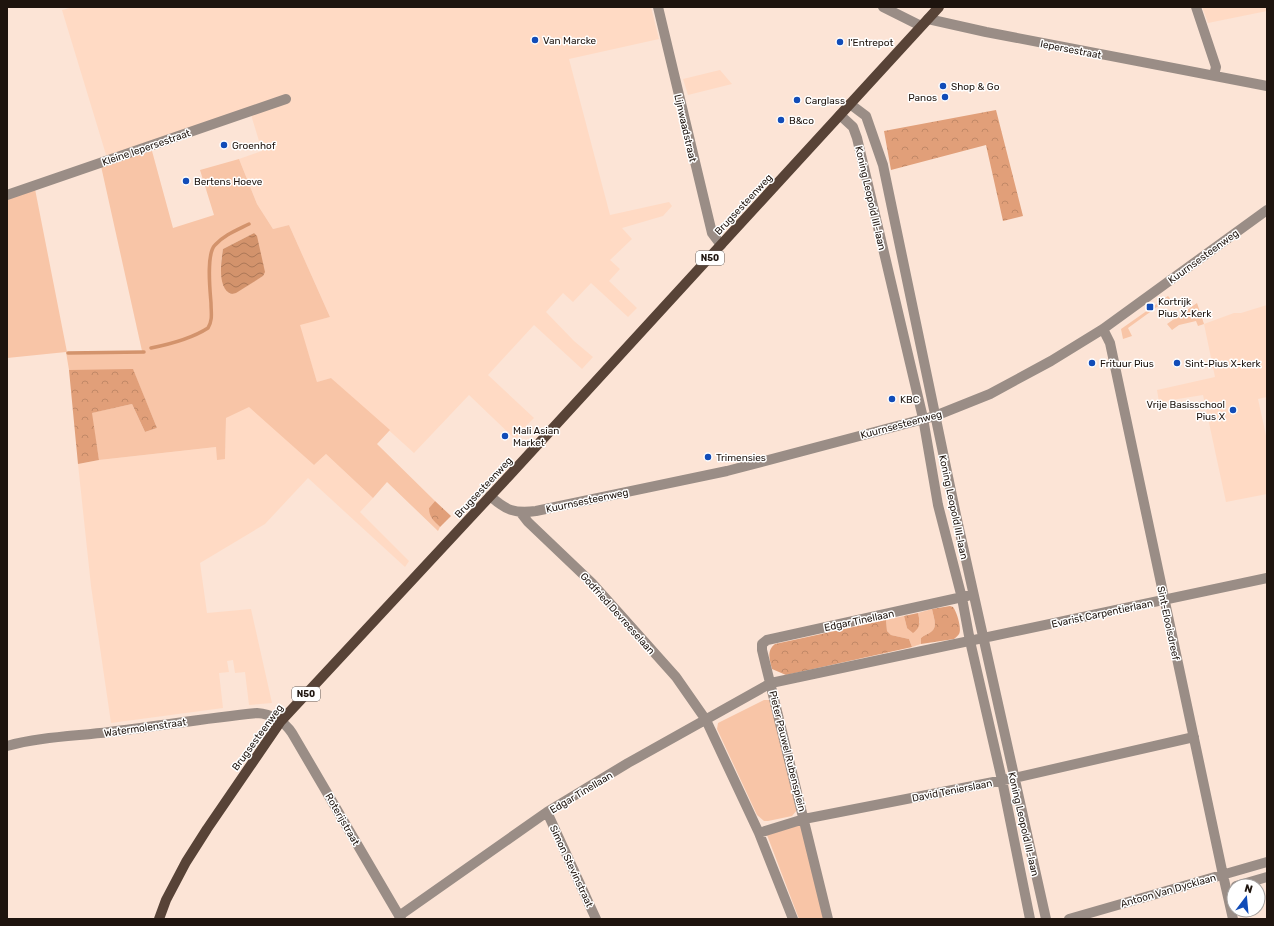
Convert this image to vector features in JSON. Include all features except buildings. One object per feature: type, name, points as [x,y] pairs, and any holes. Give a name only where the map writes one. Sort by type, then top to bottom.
[{"type":"main road","name":"Brugsesteenweg","points":[[159,919],[166,900],[186,862],[210,824],[281,721],[940,7]]},
{"type":"street","name":"Lijnwaadstraat","points":[[658,7],[712,233],[721,245]]},
{"type":"street","points":[[883,7],[921,26]]},
{"type":"street","points":[[1196,7],[1216,67],[1214,75]]},
{"type":"street","name":"Iepersestraat","points":[[928,19],[1267,86]]},
{"type":"street","name":"Kleine Iepersestraat","points":[[7,195],[286,99]]},
{"type":"street","name":"Koning Leopold III-laan","points":[[850,104],[866,116],[882,165],[983,638],[1046,919]]},
{"type":"street","name":"Koning Leopold III-laan","points":[[840,115],[853,127],[923,418],[938,505],[962,598],[970,641],[1002,780],[1030,919]]},
{"type":"street","name":"Kuurnsesteenweg","points":[[521,513],[727,471],[935,416],[990,394],[1052,361],[1103,329],[1267,210]]},
{"type":"street","name":"Sint-Elooisdreef","points":[[1103,329],[1110,343],[1223,875],[1226,879]]},
{"type":"street","points":[[490,496],[506,508],[521,513]]},
{"type":"street","name":"Godfried Devreeselaan","points":[[521,513],[528,522],[592,583],[676,678],[706,720]]},
{"type":"street","name":"Evarist Carpentierlaan","points":[[983,638],[1267,578]]},
{"type":"street","name":"Edgar Tinellaan","points":[[771,683],[762,650],[762,644],[767,640],[974,595]]},
{"type":"street","name":"Edgar Tinellaan","points":[[400,917],[547,812],[628,763],[771,683],[983,638]]},
{"type":"street","name":"Pieter Pauwel Rubensplein","points":[[771,683],[828,919]]},
{"type":"street","name":"Watermolenstraat","points":[[7,746],[37,740],[257,713],[264,714],[281,721]]},
{"type":"street","points":[[706,720],[759,833],[793,919]]},
{"type":"street","name":"Roterijstraat","points":[[281,721],[292,733],[400,917]]},
{"type":"street","name":"David Tenierslaan","points":[[804,819],[1014,778],[1194,737]]},
{"type":"street","name":"Simon Stevinstraat","points":[[547,812],[596,919]]},
{"type":"street","name":"Pieter Pauwel Rubensplein","points":[[759,833],[804,819]]},
{"type":"street","name":"Antoon Van Dycklaan","points":[[1069,919],[1267,862]]},
{"type":"shaded area","points":[[73,7],[651,7],[659,39],[569,59],[610,215],[669,202],[672,206],[663,216],[622,228],[632,239],[610,260],[620,269],[609,281],[637,308],[628,317],[591,283],[573,302],[563,293],[546,312],[574,341],[593,357],[582,369],[534,325],[488,375],[534,418],[525,427],[526,428],[515,439],[469,395],[414,453],[331,378],[317,382],[299,324],[330,317],[289,225],[273,229],[257,204],[239,159],[262,151],[249,108],[107,158],[62,10]]},
{"type":"shaded area","points":[[1202,7],[1267,7],[1267,11],[1208,23]]},
{"type":"shaded area","points":[[720,70],[732,84],[688,95],[683,79]]},
{"type":"shaded area","points":[[152,151],[173,228],[214,215],[200,170],[239,159],[257,204],[273,229],[289,225],[330,317],[300,325],[317,382],[331,378],[390,430],[377,444],[435,501],[429,508],[432,518],[440,527],[438,531],[387,482],[373,498],[326,454],[314,465],[249,407],[226,418],[225,459],[217,460],[216,447],[99,460],[91,413],[132,404],[145,432],[157,428],[133,370],[69,370],[66,352],[7,358],[7,198],[35,189],[67,352],[142,351],[101,166]],"holes":[[[254,233],[263,276],[232,294],[222,273],[221,263],[223,249]]]},
{"type":"shaded area","points":[[1168,296],[1174,303],[1173,306],[1168,299],[1128,328],[1132,336],[1123,339],[1121,329]]},
{"type":"shaded area","points":[[1197,303],[1204,324],[1198,326],[1196,321],[1179,325],[1172,330],[1167,324]]},
{"type":"shaded area","name":"Vrije Basisschool Pius X","points":[[1267,305],[1267,397],[1258,399],[1267,440],[1267,494],[1226,502],[1203,395],[1159,402],[1157,390],[1215,377],[1204,324],[1234,313],[1241,313]]},
{"type":"shaded area","points":[[249,406],[314,465],[326,454],[373,498],[360,512],[409,561],[405,567],[308,478],[265,524],[200,563],[207,613],[251,609],[272,703],[249,705],[245,672],[235,673],[233,660],[227,661],[229,672],[219,673],[223,708],[111,723],[91,586],[78,464],[99,460],[216,447],[225,458],[226,418]]},
{"type":"shaded area","points":[[932,609],[935,626],[931,632],[921,638],[921,644],[912,647],[909,639],[891,635],[887,631],[886,620],[904,616],[907,628],[920,623],[918,613]]},
{"type":"shaded area","points":[[764,700],[769,700],[772,702],[797,810],[792,816],[768,821],[764,821],[757,815],[717,729],[718,723]]},
{"type":"shaded area","points":[[802,824],[825,919],[799,919],[767,835]]},
{"type":"green space","points":[[996,110],[1023,216],[1003,221],[986,145],[891,170],[884,131]]},
{"type":"green space","points":[[133,369],[157,428],[145,432],[132,404],[92,413],[99,460],[78,464],[69,370]]},
{"type":"green space","points":[[435,501],[451,516],[440,527],[432,519],[429,511],[429,508]]},
{"type":"green space","points":[[950,606],[955,609],[960,628],[959,635],[954,639],[921,644],[921,638],[931,632],[935,626],[932,609]]},
{"type":"green space","points":[[918,613],[919,624],[913,633],[907,628],[904,616]]},
{"type":"green space","points":[[886,620],[887,631],[891,635],[909,639],[912,647],[786,675],[772,669],[770,650],[775,644]]},
{"type":"water","points":[[254,233],[257,236],[265,272],[263,276],[232,294],[227,291],[222,281],[221,261],[223,249]]},
{"type":"waterway","points":[[151,348],[181,341],[208,328],[211,322],[209,272],[212,250],[222,238],[249,224]]},
{"type":"waterway","points":[[68,353],[144,352]]},
{"type":"place","name":"Van Marcke","points":[[535,40]]},
{"type":"place","name":"l'Entrepot","points":[[840,42]]},
{"type":"place","name":"Shop & Go","points":[[943,86]]},
{"type":"place","name":"Panos","points":[[945,97]]},
{"type":"place","name":"Carglass","points":[[797,100]]},
{"type":"place","name":"B&co","points":[[781,120]]},
{"type":"place","name":"Groenhof","points":[[224,145]]},
{"type":"place","name":"Bertens Hoeve","points":[[186,181]]},
{"type":"place","name":"Kortrijk Pius X-Kerk","points":[[1150,307]]},
{"type":"place","name":"Frituur Pius","points":[[1092,363]]},
{"type":"place","name":"Sint-Pius X-kerk","points":[[1177,363]]},
{"type":"place","name":"KBC","points":[[892,399]]},
{"type":"place","name":"Vrije Basisschool Pius X","points":[[1233,410]]},
{"type":"place","name":"Mali Asian Market","points":[[505,436]]},
{"type":"place","name":"Trimensies","points":[[708,457]]}]
